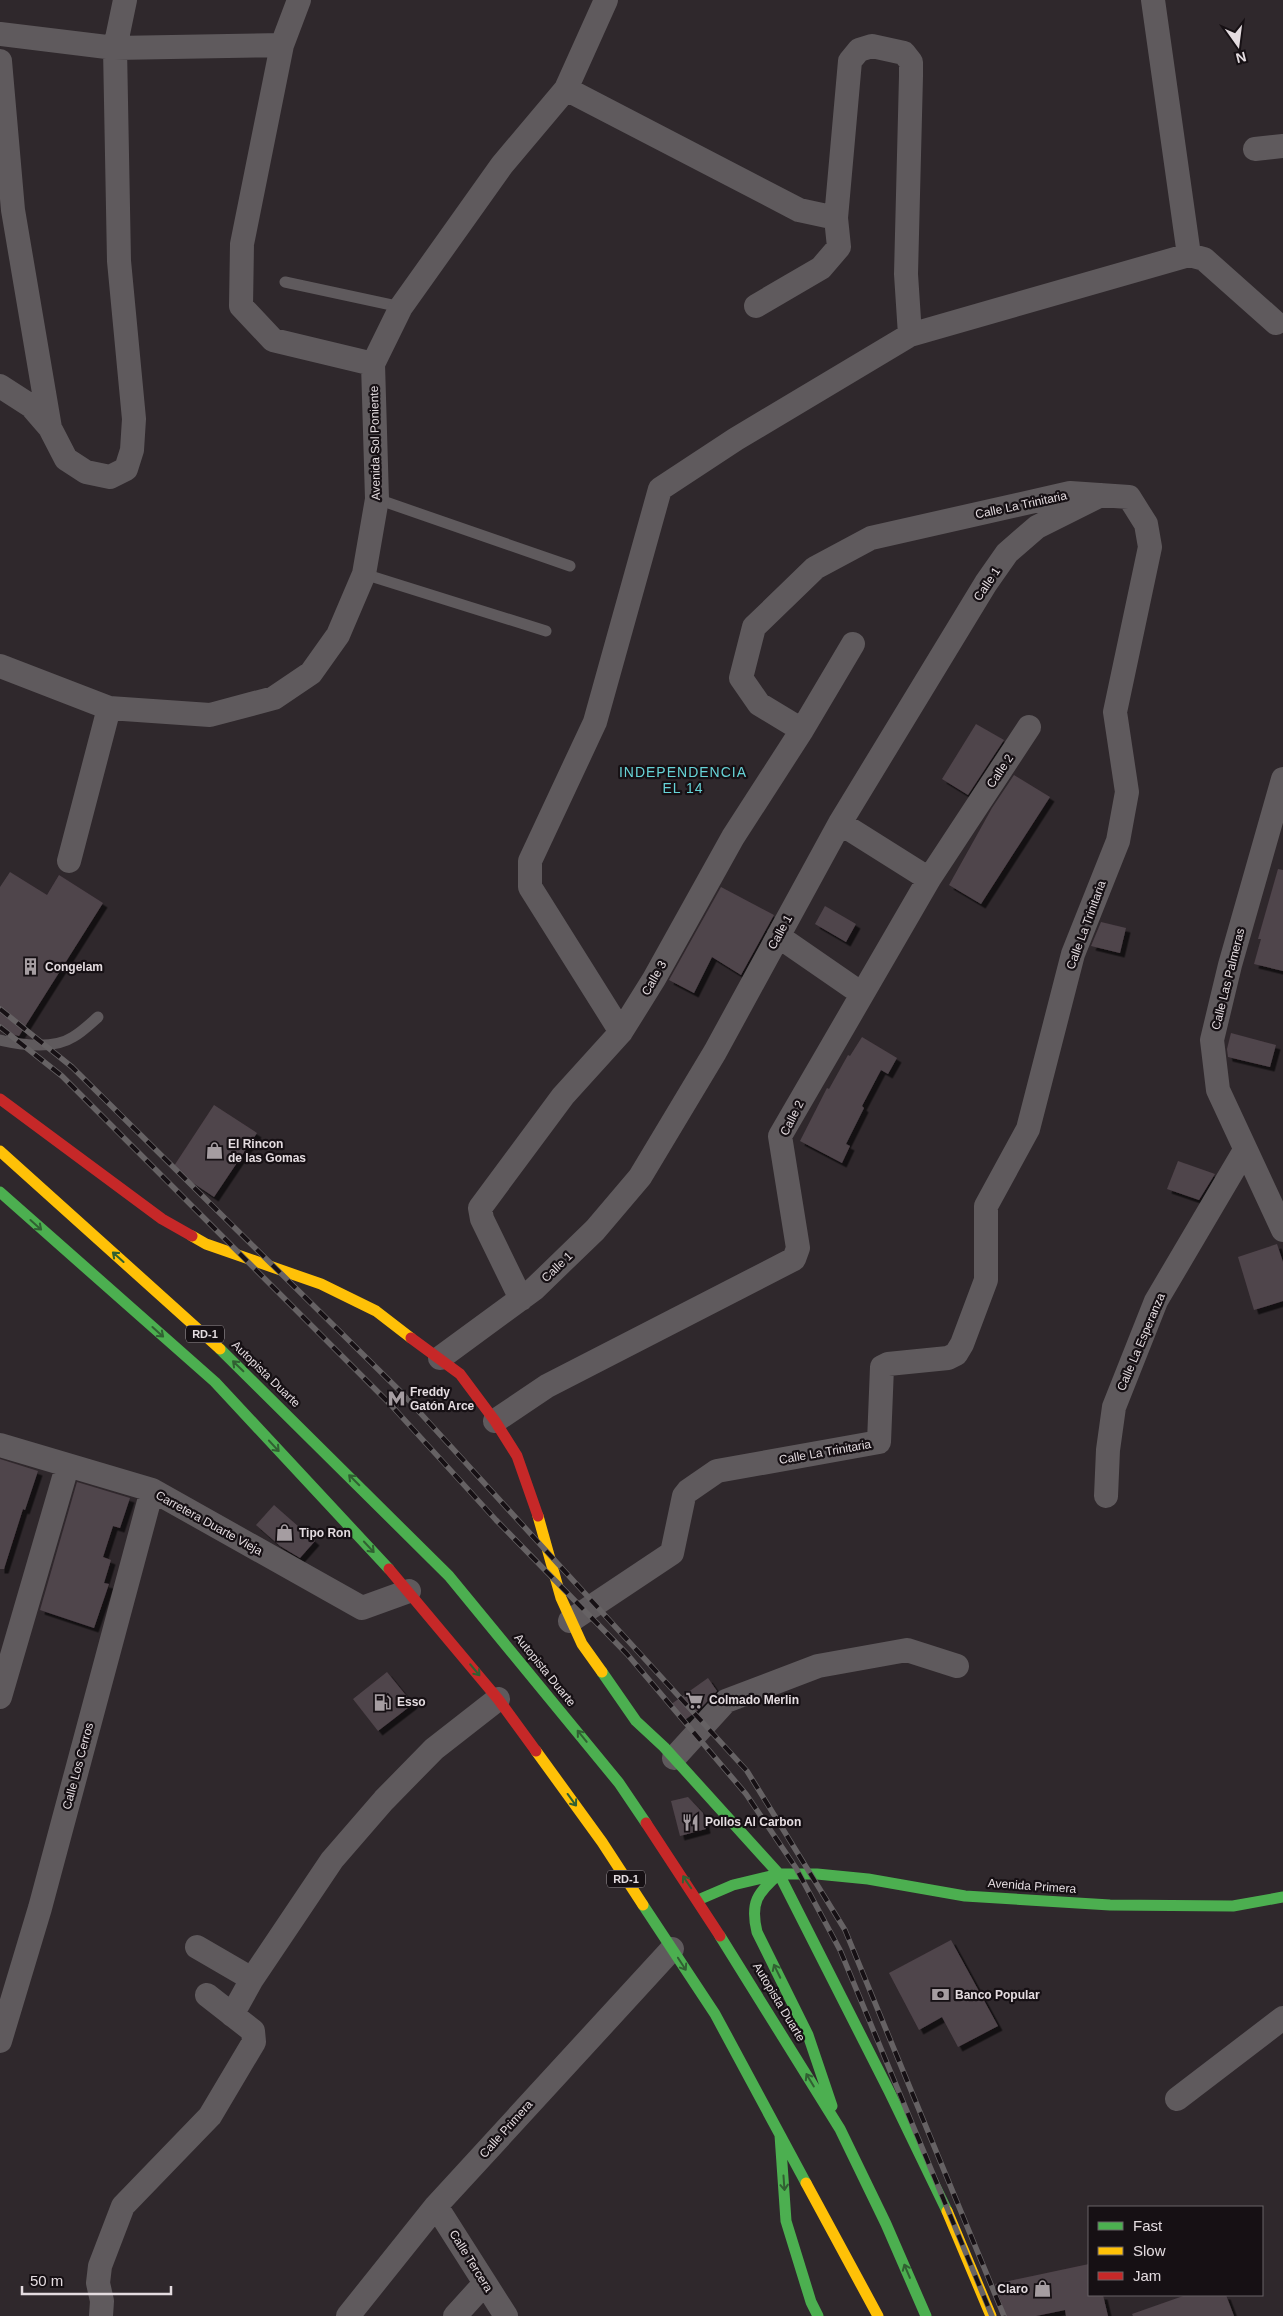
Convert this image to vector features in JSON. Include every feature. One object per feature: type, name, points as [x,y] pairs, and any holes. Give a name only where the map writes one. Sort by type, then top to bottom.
[{"type":"main road","points":[[0,1099],[162,1219],[206,1244],[321,1284],[376,1311],[460,1374],[495,1421],[517,1456],[544,1535],[561,1598],[582,1644],[636,1720],[674,1758],[779,1874],[902,2118],[952,2224],[991,2316]]},
{"type":"main road","name":"Autopista Duarte","points":[[0,1151],[213,1342],[449,1576],[619,1783],[698,1900],[840,2130],[886,2224],[926,2316]]},
{"type":"main road","name":"RD-1","points":[[0,1192],[215,1382],[409,1591],[498,1699],[602,1842],[728,2036],[878,2316]]},
{"type":"main road","points":[[779,1874],[758,1892],[752,1916],[757,1932],[808,2035],[840,2130]]},
{"type":"main road","name":"Avenida Primera","points":[[698,1900],[733,1885],[779,1874],[818,1874],[868,1878],[965,1896],[1110,1905],[1233,1906],[1283,1897]]},
{"type":"main road","points":[[780,2135],[786,2221],[811,2302],[818,2316]]},
{"type":"street","points":[[0,386],[31,406],[50,428],[66,459],[86,472],[110,477],[126,468],[132,450],[134,419],[119,261],[115,48],[125,0]]},
{"type":"street","points":[[298,0],[282,45],[242,244],[241,306],[272,340],[373,364]]},
{"type":"street","name":"Avenida Sol Poniente","points":[[0,666],[108,708],[210,715],[274,698],[311,674],[338,635],[364,574],[377,499],[373,364],[401,306],[502,165],[566,89],[606,0]]},
{"type":"street","points":[[1153,0],[1189,255]]},
{"type":"street","points":[[0,34],[115,48],[282,45]]},
{"type":"street","points":[[756,306],[821,268],[839,247],[836,218],[850,61],[858,50],[872,46],[904,54],[911,62],[906,274],[910,335]]},
{"type":"street","points":[[0,61],[13,210],[50,428]]},
{"type":"street","points":[[566,89],[799,210],[836,218]]},
{"type":"street","points":[[1255,150],[1283,146]]},
{"type":"street","points":[[622,1032],[530,887],[530,861],[595,722],[660,489],[736,440],[910,335],[1189,255],[1204,259],[1281,324]]},
{"type":"street","name":"Calle La Trinitaria","points":[[570,1621],[672,1553],[684,1496],[688,1491],[717,1471],[878,1442],[882,1366],[948,1358],[956,1354],[962,1344],[986,1280],[986,1206],[1028,1129],[1073,954],[1118,841],[1127,792],[1115,712],[1150,546],[1146,524],[1129,497],[1070,493],[871,538],[815,568],[754,627],[741,678],[759,704],[802,730]]},
{"type":"street","name":"Calle 1","points":[[440,1358],[521,1299],[595,1230],[640,1177],[716,1052],[840,823],[986,583],[1007,553],[1036,527],[1101,495]]},
{"type":"street","name":"Calle 3","points":[[521,1299],[482,1219],[480,1208],[563,1096],[622,1032],[654,979],[732,837],[802,730],[852,644]]},
{"type":"street","points":[[70,861],[108,708]]},
{"type":"street","name":"Calle 2","points":[[495,1421],[547,1386],[794,1259],[798,1248],[780,1136],[928,879],[1029,727]]},
{"type":"street","name":"Calle Las Palmeras","points":[[1283,779],[1230,965],[1212,1040],[1218,1090],[1283,1230]]},
{"type":"street","points":[[840,823],[928,879]]},
{"type":"street","points":[[778,936],[862,994]]},
{"type":"street","name":"Calle La Esperanza","points":[[1106,1496],[1108,1450],[1114,1407],[1156,1301],[1245,1150]]},
{"type":"street","name":"Carretera Duarte Vieja","points":[[0,1445],[67,1467],[152,1490],[362,1608],[409,1591]]},
{"type":"street","points":[[0,1696],[67,1467]]},
{"type":"street","name":"Calle Los Cerros","points":[[0,2041],[40,1908],[152,1490]]},
{"type":"street","points":[[674,1758],[726,1701],[818,1666],[907,1650],[957,1666]]},
{"type":"street","points":[[232,2015],[252,1979],[332,1860],[384,1800],[434,1749],[498,1699]]},
{"type":"street","points":[[197,1947],[252,1979]]},
{"type":"street","name":"Calle Primera","points":[[348,2316],[436,2206],[672,1949]]},
{"type":"street","points":[[101,2316],[102,2301],[98,2283],[100,2266],[123,2206],[210,2116],[254,2042],[253,2031],[207,1995]]},
{"type":"street","points":[[1176,2100],[1283,2018]]},
{"type":"street","name":"Calle Tercera","points":[[436,2206],[506,2316]]},
{"type":"street","points":[[455,2316],[485,2283]]},
{"type":"lane","points":[[286,282],[401,306]]},
{"type":"lane","points":[[377,499],[570,566]]},
{"type":"lane","points":[[364,574],[546,631]]},
{"type":"lane","points":[[0,1040],[21,1045],[48,1044],[72,1038],[98,1017]]},
{"type":"building","points":[[976,724],[1004,740],[968,795],[942,779]]},
{"type":"building","points":[[1014,775],[1050,797],[981,904],[949,885],[992,808]]},
{"type":"building","points":[[1278,869],[1283,870],[1283,971],[1254,964],[1261,939],[1258,939]]},
{"type":"building","name":"Congelam","points":[[10,872],[47,895],[59,875],[103,903],[19,1036],[0,1031],[0,887]]},
{"type":"building","points":[[721,887],[774,915],[741,975],[712,957],[694,993],[669,980]]},
{"type":"building","points":[[825,906],[856,924],[846,942],[815,924]]},
{"type":"building","points":[[1101,922],[1126,928],[1120,953],[1091,946]]},
{"type":"building","points":[[1231,1033],[1276,1045],[1270,1067],[1228,1057],[1227,1049]]},
{"type":"building","points":[[862,1037],[897,1058],[888,1074],[881,1070],[862,1106],[864,1108],[846,1144],[850,1146],[842,1163],[800,1141],[827,1088],[829,1089],[848,1055],[850,1056]]},
{"type":"building","name":"El Rincon de las Gomas","points":[[214,1105],[257,1133],[214,1197],[172,1169]]},
{"type":"building","points":[[1178,1161],[1215,1174],[1199,1200],[1167,1189]]},
{"type":"building","points":[[1277,1244],[1283,1262],[1283,1301],[1254,1310],[1238,1257]]},
{"type":"building","points":[[0,1459],[38,1471],[25,1510],[23,1509],[4,1569],[0,1569]]},
{"type":"building","points":[[77,1482],[130,1498],[120,1528],[113,1526],[103,1557],[111,1560],[104,1583],[109,1584],[94,1628],[40,1610]]},
{"type":"building","name":"Tipo Ron","points":[[274,1505],[315,1541],[300,1558],[280,1546],[256,1525]]},
{"type":"building","name":"Esso","points":[[387,1672],[413,1704],[378,1731],[353,1699]]},
{"type":"building","name":"Colmado Merlin","points":[[708,1678],[717,1691],[701,1708],[682,1722],[670,1705]]},
{"type":"building","name":"Pollos Al Carbon","points":[[688,1797],[703,1813],[706,1829],[680,1836],[671,1801]]},
{"type":"building","name":"Banco Popular","points":[[951,1940],[998,2026],[958,2047],[942,2017],[919,2030],[889,1973]]},
{"type":"building","name":"Claro","points":[[1088,2264],[1088,2296],[1103,2296],[1108,2316],[1066,2316],[1065,2310],[1036,2316],[1006,2316],[995,2284]]},
{"type":"building","points":[[1183,2296],[1226,2296],[1234,2316],[1133,2316],[1132,2314]]},
{"type":"railway","points":[[0,1009],[72,1067],[402,1393],[747,1771],[845,1930],[1004,2316]]},
{"type":"railway","points":[[0,1027],[62,1076],[390,1404],[496,1520],[627,1654],[746,1794],[796,1868],[840,1950],[992,2316]]},
{"type":"traffic: fast","points":[[0,1192],[215,1382],[389,1569]]},
{"type":"traffic: fast","points":[[220,1349],[449,1576],[619,1783],[646,1823]]},
{"type":"traffic: fast","points":[[602,1672],[636,1721],[664,1747],[779,1874],[889,2091],[947,2211]]},
{"type":"traffic: fast","points":[[779,1874],[765,1887],[757,1899],[754,1913],[757,1932],[808,2035],[832,2106]]},
{"type":"traffic: fast","points":[[698,1900],[733,1885],[779,1874],[817,1874],[868,1879],[965,1896],[1110,1905],[1233,1906],[1283,1897]]},
{"type":"traffic: fast","points":[[643,1905],[715,2014],[806,2183]]},
{"type":"traffic: fast","points":[[720,1936],[840,2129],[886,2224],[926,2316]]},
{"type":"traffic: fast","points":[[780,2135],[786,2221],[811,2302],[818,2316]]},
{"type":"traffic: slow","points":[[0,1151],[220,1349]]},
{"type":"traffic: slow","points":[[192,1236],[206,1244],[321,1284],[376,1311],[411,1338]]},
{"type":"traffic: slow","points":[[538,1516],[561,1598],[582,1644],[602,1672]]},
{"type":"traffic: slow","points":[[536,1751],[602,1842],[643,1905]]},
{"type":"traffic: slow","points":[[806,2183],[878,2316]]},
{"type":"traffic: slow","points":[[947,2211],[991,2316]]},
{"type":"traffic: jam","points":[[0,1099],[162,1219],[192,1236]]},
{"type":"traffic: jam","points":[[411,1338],[460,1374],[495,1421],[517,1456],[538,1516]]},
{"type":"traffic: jam","points":[[389,1569],[498,1699],[536,1751]]},
{"type":"traffic: jam","points":[[646,1823],[720,1936]]},
{"type":"place","name":"Congelam","points":[[31,967]]},
{"type":"place","name":"El Rincon de las Gomas","points":[[214,1151]]},
{"type":"place","name":"Freddy Gatón Arce","points":[[396,1399]]},
{"type":"place","name":"Tipo Ron","points":[[285,1533]]},
{"type":"place","name":"Colmado Merlin","points":[[695,1700]]},
{"type":"place","name":"Esso","points":[[383,1702]]},
{"type":"place","name":"Pollos Al Carbon","points":[[691,1822]]},
{"type":"place","name":"Banco Popular","points":[[941,1995]]},
{"type":"place","name":"Claro","points":[[1042,2289]]},
{"type":"district","name":"INDEPENDENCIA EL 14","points":[[683,780]]}]
